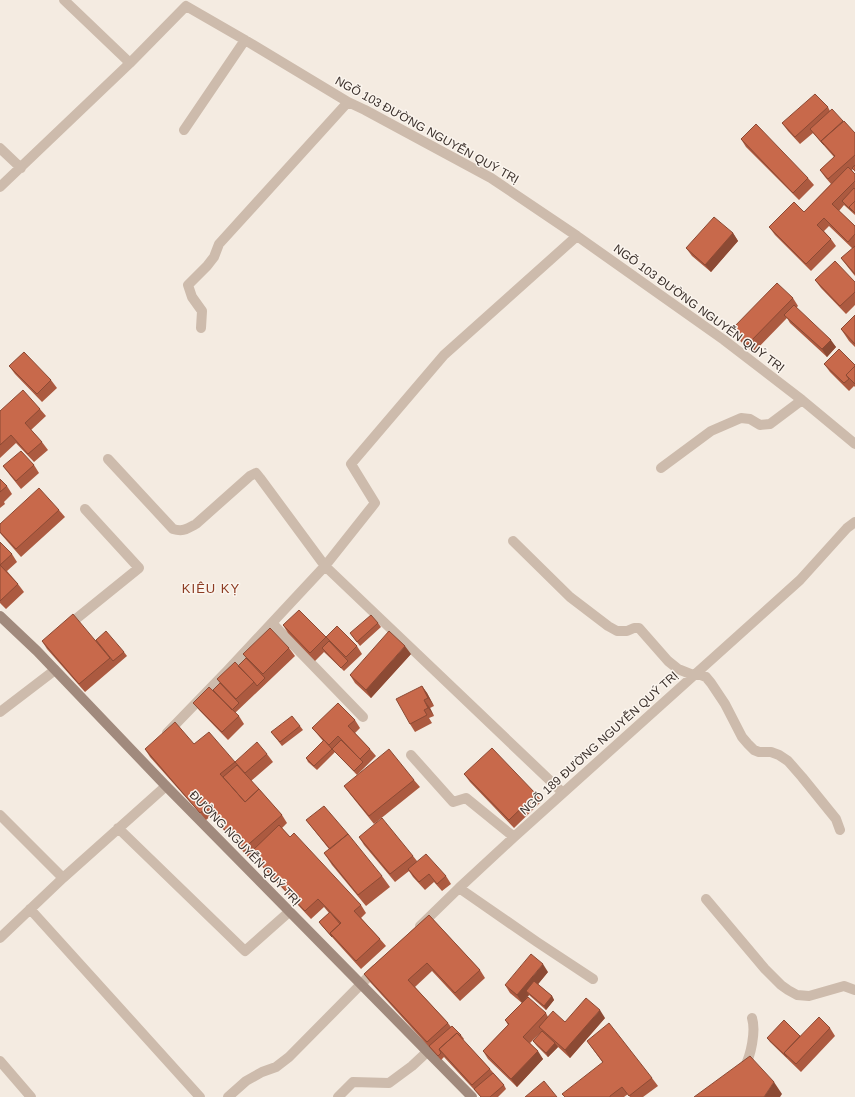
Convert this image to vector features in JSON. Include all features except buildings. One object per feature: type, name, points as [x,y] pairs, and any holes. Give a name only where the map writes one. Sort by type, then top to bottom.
[{"type":"street","points":[[64,0],[130,63]]},
{"type":"street","name":"NGÕ 103 ĐƯỜNG NGUYỄN QUÝ TRỊ","points":[[0,187],[130,63],[186,6],[348,102],[491,178],[577,236],[724,340],[802,400],[855,444]]},
{"type":"street","points":[[184,130],[245,40]]},
{"type":"street","points":[[201,328],[202,311],[192,297],[188,285],[208,266],[214,257],[219,244],[348,102]]},
{"type":"street","points":[[0,148],[21,168]]},
{"type":"street","points":[[160,740],[325,566],[375,502],[351,464],[444,355],[577,236]]},
{"type":"street","points":[[661,468],[712,431],[741,418],[750,419],[760,425],[770,424],[802,400]]},
{"type":"street","points":[[108,459],[173,529],[180,531],[196,524],[250,476],[256,473],[325,566],[563,793]]},
{"type":"street","points":[[61,632],[139,568],[85,509]]},
{"type":"street","name":"NGÕ 189 ĐƯỜNG NGUYỄN QUÝ TRỊ","points":[[415,931],[514,837],[800,580],[847,528],[855,522]]},
{"type":"street","points":[[513,541],[570,597],[597,617],[617,631],[627,631],[634,628],[639,628],[668,662],[678,669],[693,675],[701,675],[706,677],[711,682],[725,704],[742,737],[748,744],[754,750],[759,752],[771,752],[788,761],[836,819],[840,830]]},
{"type":"street","name":"ĐƯỜNG NGUYỄN QUÝ TRỊ","points":[[0,616],[40,649],[55,670],[140,760],[472,1097]]},
{"type":"street","points":[[272,623],[363,717]]},
{"type":"street","points":[[0,712],[55,670]]},
{"type":"street","points":[[140,760],[150,750]]},
{"type":"street","points":[[411,755],[453,802],[466,798],[514,837]]},
{"type":"street","points":[[0,938],[62,878],[166,786]]},
{"type":"street","points":[[0,815],[62,878]]},
{"type":"street","points":[[118,828],[245,951],[289,912]]},
{"type":"street","points":[[459,888],[593,979]]},
{"type":"street","points":[[706,899],[765,969],[788,990],[797,995],[809,996],[844,986],[855,990]]},
{"type":"street","points":[[30,909],[200,1097]]},
{"type":"street","points":[[228,1097],[246,1081],[262,1072],[276,1067],[289,1057],[382,963]]},
{"type":"street","points":[[740,1074],[747,1063],[753,1040],[754,1023],[752,1018]]},
{"type":"street","points":[[338,1097],[353,1082],[389,1083],[412,1066],[427,1052]]},
{"type":"street","points":[[0,1061],[31,1097]]},
{"type":"district","name":"KIÊU KỴ","points":[[211,588]]}]
